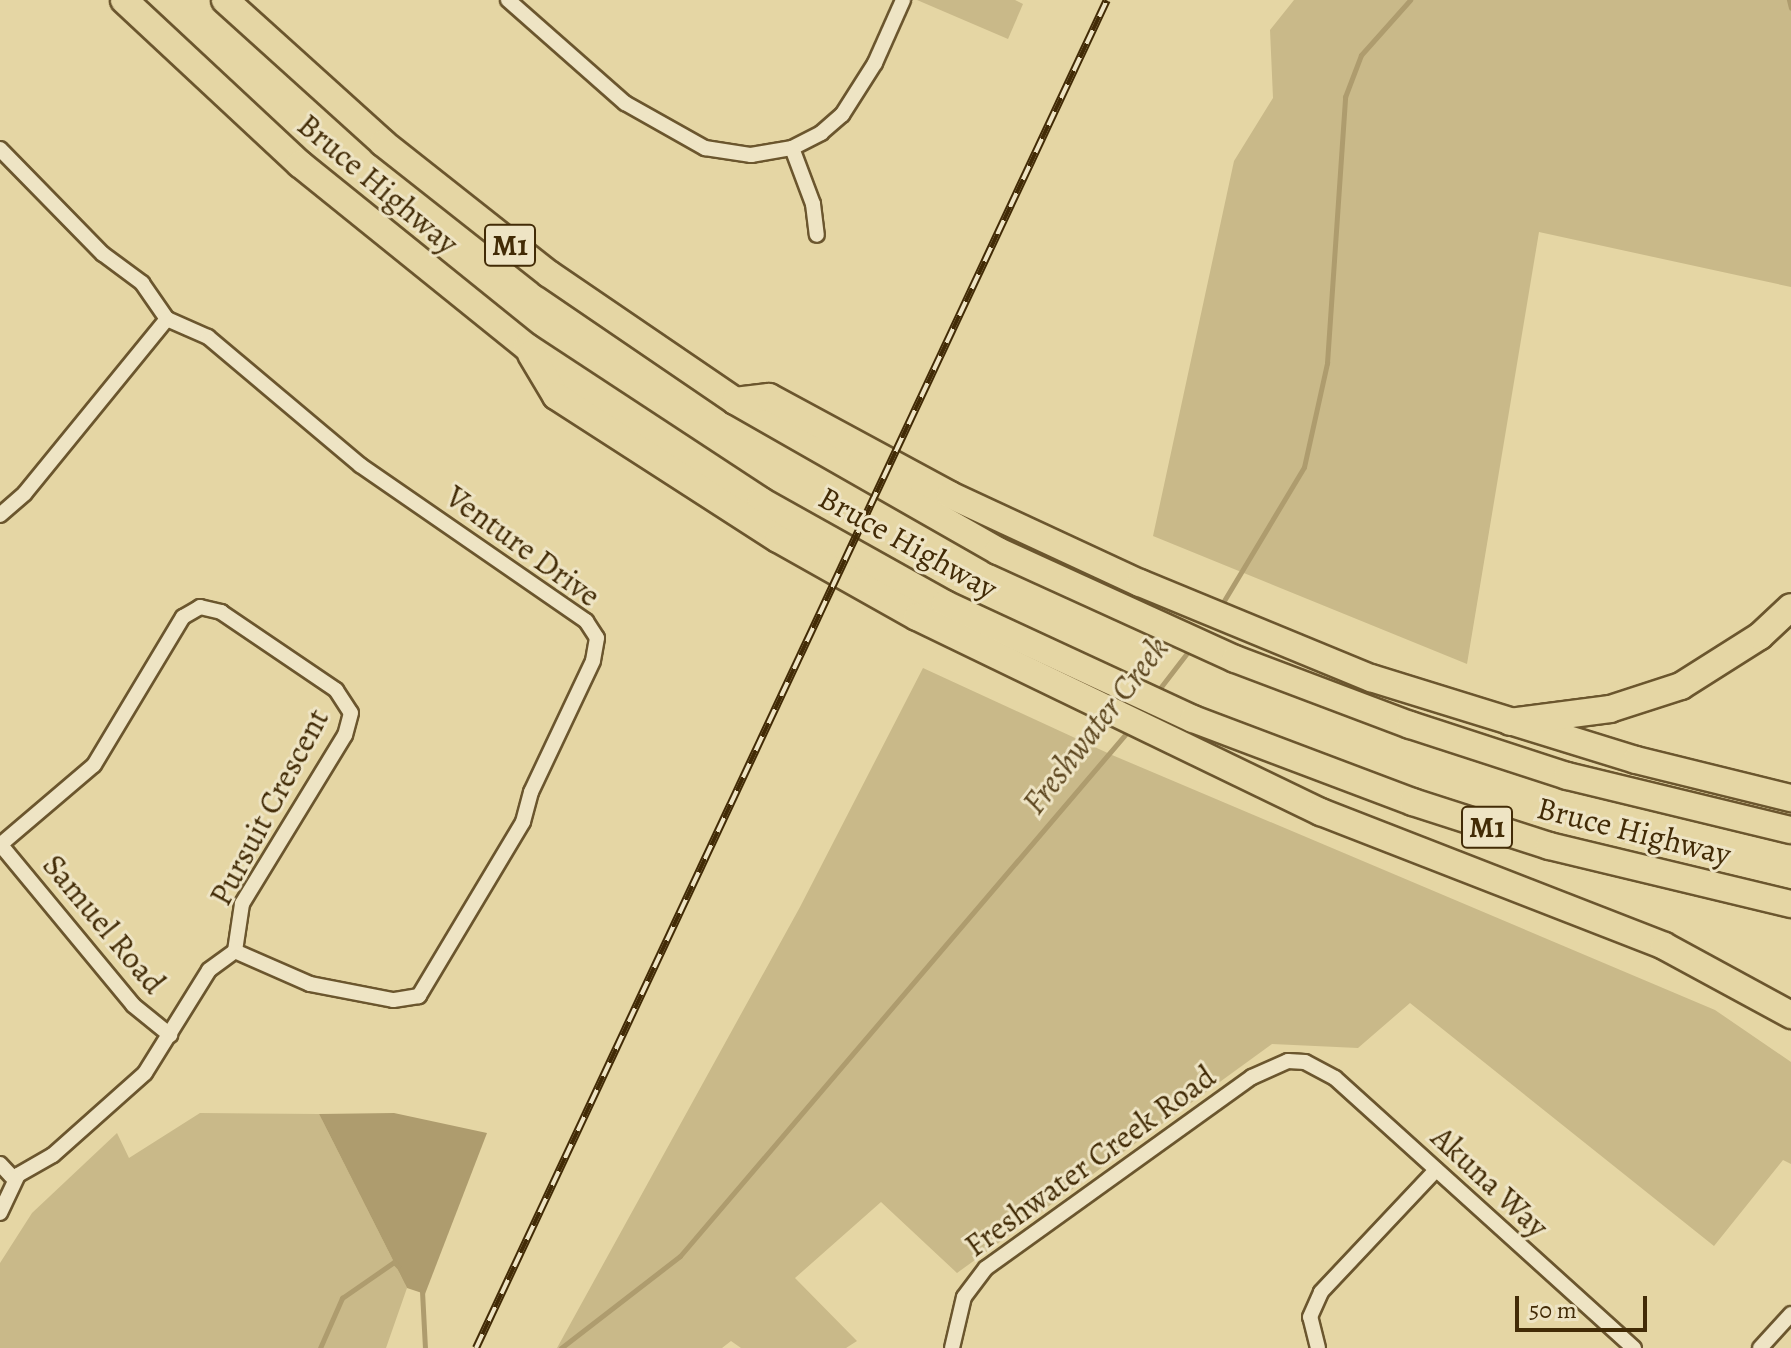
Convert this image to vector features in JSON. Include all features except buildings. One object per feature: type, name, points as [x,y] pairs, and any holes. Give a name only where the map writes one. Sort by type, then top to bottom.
[{"type":"highway","name":"Bruce Highway","points":[[124,0],[300,164],[527,347],[809,529],[1079,669],[1193,719],[1413,802],[1549,846],[1791,904]]},
{"type":"highway","name":"Bruce Highway","points":[[225,0],[438,190],[549,274],[735,401],[894,495],[1121,610],[1235,659],[1567,776],[1791,830]]},
{"type":"highway","points":[[527,347],[556,396],[631,447],[778,539],[1064,691],[1405,848],[1664,946],[1791,1015]]},
{"type":"highway","points":[[735,401],[769,397],[918,479],[1140,583],[1254,632],[1506,723],[1791,798]]},
{"type":"highway","points":[[1506,723],[1610,709],[1681,686],[1760,636],[1791,607]]},
{"type":"street","points":[[508,0],[584,72],[683,139],[705,148],[751,155],[792,148],[821,133],[842,115],[875,63],[903,0]]},
{"type":"street","points":[[792,148],[813,204],[817,235]]},
{"type":"street","points":[[0,149],[103,254],[142,283],[167,319],[40,476],[0,515]]},
{"type":"street","name":"Venture Drive","points":[[167,319],[208,337],[360,465],[586,621],[598,644],[531,792],[523,822],[419,996],[393,1000],[310,984],[235,951]]},
{"type":"street","name":"Pursuit Crescent","points":[[0,844],[99,758],[183,617],[200,607],[221,612],[336,690],[351,713],[345,735],[242,904],[235,951]]},
{"type":"street","name":"Samuel Road","points":[[0,844],[133,1005],[170,1035]]},
{"type":"street","points":[[0,1213],[14,1179],[49,1159],[140,1078],[209,970],[235,951]]},
{"type":"street","name":"Freshwater Creek Road","points":[[952,1348],[964,1297],[986,1268],[1252,1077],[1288,1061],[1305,1062]]},
{"type":"street","name":"Akuna Way","points":[[1305,1062],[1335,1078],[1634,1348]]},
{"type":"street","points":[[0,1164],[14,1179]]},
{"type":"street","points":[[1318,1348],[1310,1317],[1321,1292],[1436,1170]]},
{"type":"street","points":[[1760,1348],[1791,1314]]},
{"type":"shaded area","points":[[917,0],[1015,0],[1023,4],[1008,39]]},
{"type":"shaded area","points":[[1294,0],[1791,0],[1791,287],[1539,232],[1467,664],[1153,536],[1234,161],[1273,98],[1270,30]]},
{"type":"shaded area","points":[[923,668],[1112,755],[1715,1010],[1791,1062],[1791,1164],[1783,1160],[1714,1246],[1410,1003],[1358,1048],[1272,1044],[957,1273],[881,1202],[795,1278],[857,1341],[846,1348],[741,1348],[731,1341],[722,1348],[557,1348],[800,907]]},
{"type":"shaded area","points":[[200,1113],[319,1114],[407,1288],[386,1348],[0,1348],[0,1263],[32,1213],[117,1133],[129,1158]]},
{"type":"shaded area","points":[[394,1113],[487,1133],[425,1294],[407,1288],[319,1114]]},
{"type":"waterway","name":"Freshwater Creek","points":[[1219,609],[1304,467],[1327,363],[1345,97],[1361,55],[1410,0]]},
{"type":"waterway","name":"Freshwater Creek","points":[[1789,0],[1791,8]]},
{"type":"waterway","name":"Freshwater Creek","points":[[1157,692],[1190,649]]},
{"type":"waterway","name":"Freshwater Creek","points":[[561,1348],[680,1256],[1130,729]]},
{"type":"waterway","name":"Freshwater Creek","points":[[320,1348],[342,1298],[394,1262],[398,1266]]},
{"type":"waterway","name":"Freshwater Creek","points":[[422,1291],[425,1348]]},
{"type":"railway","points":[[476,1348],[1107,0]]}]
